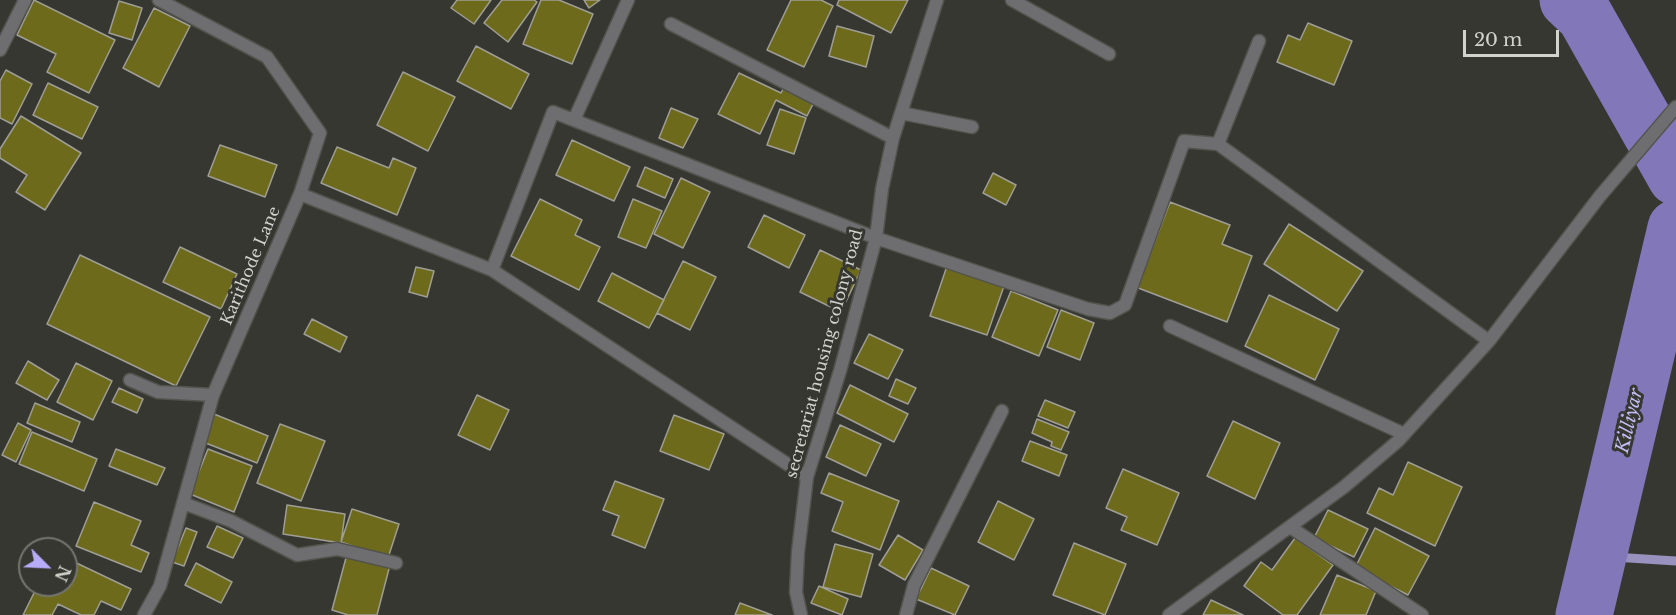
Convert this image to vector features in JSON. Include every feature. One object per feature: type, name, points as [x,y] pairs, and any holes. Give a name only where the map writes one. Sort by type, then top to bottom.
[{"type":"street","points":[[0,50],[25,0]]},
{"type":"street","name":"Karithode Lane","points":[[144,615],[160,586],[213,395],[300,194],[320,134],[267,57],[159,0]]},
{"type":"street","points":[[574,120],[628,0]]},
{"type":"street","name":"secretariat housing colony road","points":[[801,615],[796,592],[798,552],[807,477],[840,371],[876,238],[882,189],[893,138],[937,0]]},
{"type":"street","points":[[1012,0],[1109,54]]},
{"type":"street","points":[[671,24],[893,138]]},
{"type":"street","points":[[1218,144],[1259,41]]},
{"type":"street","points":[[1169,615],[1344,488],[1404,434],[1489,341],[1633,155],[1676,107]]},
{"type":"street","points":[[492,270],[553,112],[876,238],[1088,309],[1110,313],[1125,305],[1184,141],[1218,144],[1489,341]]},
{"type":"street","points":[[901,113],[972,127]]},
{"type":"street","points":[[300,194],[492,270],[807,477]]},
{"type":"street","points":[[1170,326],[1404,434]]},
{"type":"street","points":[[130,380],[158,392],[213,395]]},
{"type":"street","points":[[906,615],[914,585],[1002,411]]},
{"type":"street","points":[[183,503],[231,521],[297,555],[337,549],[396,563]]},
{"type":"street","points":[[1290,527],[1422,615]]},
{"type":"building","points":[[34,0],[115,40],[89,93],[47,72],[56,54],[17,35]]},
{"type":"building","points":[[457,0],[491,0],[474,24],[451,8]]},
{"type":"building","points":[[502,0],[534,0],[537,2],[508,42],[484,23]]},
{"type":"building","points":[[541,0],[559,0],[593,14],[572,64],[523,44]]},
{"type":"building","points":[[584,0],[600,0],[589,8]]},
{"type":"building","points":[[791,0],[821,0],[833,6],[804,67],[767,50]]},
{"type":"building","points":[[839,0],[908,0],[891,33],[837,5]]},
{"type":"building","points":[[119,1],[142,8],[132,40],[109,33]]},
{"type":"building","points":[[154,8],[190,26],[159,87],[123,68]]},
{"type":"building","points":[[1308,23],[1352,41],[1334,85],[1277,62],[1288,35],[1300,40]]},
{"type":"building","points":[[837,26],[874,36],[866,67],[829,56]]},
{"type":"building","points":[[476,46],[529,74],[511,109],[457,81]]},
{"type":"building","points":[[6,70],[32,84],[12,124],[0,118],[0,81]]},
{"type":"building","points":[[403,72],[455,97],[428,151],[377,125]]},
{"type":"building","points":[[739,73],[781,93],[784,87],[814,102],[807,116],[776,100],[760,134],[718,114]]},
{"type":"building","points":[[48,83],[98,107],[82,139],[33,115]]},
{"type":"building","points":[[671,108],[698,119],[683,148],[659,138]]},
{"type":"building","points":[[780,109],[806,118],[794,154],[767,145]]},
{"type":"building","points":[[21,116],[81,153],[45,210],[16,192],[27,175],[0,158],[0,149]]},
{"type":"building","points":[[572,140],[630,167],[614,201],[556,175]]},
{"type":"building","points":[[220,145],[277,165],[265,197],[208,176]]},
{"type":"building","points":[[337,147],[389,168],[393,158],[416,168],[397,215],[321,183]]},
{"type":"building","points":[[645,167],[673,179],[665,198],[637,186]]},
{"type":"building","points":[[993,173],[1016,185],[1006,205],[983,193]]},
{"type":"building","points":[[681,178],[710,192],[683,248],[654,234]]},
{"type":"building","points":[[540,199],[582,220],[575,235],[600,247],[579,290],[511,256]]},
{"type":"building","points":[[633,199],[662,211],[646,248],[618,237]]},
{"type":"building","points":[[1170,202],[1230,225],[1222,244],[1252,256],[1227,322],[1133,286],[1140,269],[1144,270]]},
{"type":"building","points":[[764,215],[805,235],[789,268],[748,247]]},
{"type":"building","points":[[1289,224],[1363,271],[1337,311],[1264,264]]},
{"type":"building","points":[[180,247],[237,274],[221,309],[163,282]]},
{"type":"building","points":[[820,250],[861,270],[841,312],[800,292]]},
{"type":"building","points":[[80,255],[210,317],[176,386],[47,324]]},
{"type":"building","points":[[683,261],[716,277],[690,330],[657,313]]},
{"type":"building","points":[[947,266],[1004,286],[987,335],[930,316]]},
{"type":"building","points":[[416,267],[434,271],[427,297],[409,292]]},
{"type":"building","points":[[612,273],[664,300],[649,328],[598,301]]},
{"type":"building","points":[[1011,291],[1058,310],[1039,356],[992,337]]},
{"type":"building","points":[[1269,295],[1339,329],[1315,380],[1245,346]]},
{"type":"building","points":[[1061,310],[1094,323],[1080,360],[1047,347]]},
{"type":"building","points":[[312,319],[347,337],[340,352],[304,334]]},
{"type":"building","points":[[869,334],[903,350],[888,379],[854,363]]},
{"type":"building","points":[[28,361],[59,380],[47,400],[16,383]]},
{"type":"building","points":[[76,363],[112,381],[93,420],[57,402]]},
{"type":"building","points":[[896,379],[916,388],[908,404],[889,396]]},
{"type":"building","points":[[850,385],[908,414],[894,442],[837,413]]},
{"type":"building","points":[[119,388],[143,399],[137,413],[112,402]]},
{"type":"building","points":[[477,395],[509,410],[490,450],[458,435]]},
{"type":"building","points":[[1045,400],[1075,412],[1068,428],[1038,416]]},
{"type":"building","points":[[35,403],[80,422],[72,442],[27,423]]},
{"type":"building","points":[[214,414],[268,436],[257,463],[203,442]]},
{"type":"building","points":[[674,415],[724,434],[709,470],[660,451]]},
{"type":"building","points":[[1037,419],[1069,432],[1061,450],[1051,446],[1052,442],[1032,433]]},
{"type":"building","points":[[1233,421],[1280,443],[1255,499],[1207,476]]},
{"type":"building","points":[[18,423],[31,430],[16,462],[2,455]]},
{"type":"building","points":[[280,424],[325,441],[301,501],[257,483]]},
{"type":"building","points":[[840,425],[881,444],[866,476],[826,457]]},
{"type":"building","points":[[32,432],[97,459],[84,491],[19,464]]},
{"type":"building","points":[[1030,441],[1067,455],[1059,476],[1022,461]]},
{"type":"building","points":[[116,449],[165,468],[157,485],[109,466]]},
{"type":"building","points":[[208,449],[252,466],[234,512],[190,494]]},
{"type":"building","points":[[1408,462],[1462,487],[1435,546],[1367,513],[1379,488],[1393,495]]},
{"type":"building","points":[[1123,469],[1179,493],[1157,545],[1121,530],[1127,517],[1106,508]]},
{"type":"building","points":[[829,473],[899,501],[880,550],[832,531],[843,502],[821,493]]},
{"type":"building","points":[[615,481],[664,499],[645,548],[612,535],[619,516],[603,510]]},
{"type":"building","points":[[998,501],[1034,519],[1014,560],[978,542]]},
{"type":"building","points":[[94,502],[141,521],[131,545],[149,553],[141,572],[78,547],[78,541]]},
{"type":"building","points":[[287,505],[345,514],[341,543],[283,534]]},
{"type":"building","points":[[352,509],[399,524],[388,558],[341,542]]},
{"type":"building","points":[[1328,510],[1368,529],[1354,557],[1314,538]]},
{"type":"building","points":[[217,526],[243,538],[233,558],[207,547]]},
{"type":"building","points":[[186,528],[197,532],[184,566],[172,562]]},
{"type":"building","points":[[1375,528],[1429,556],[1408,595],[1355,568]]},
{"type":"building","points":[[898,535],[923,550],[905,580],[879,565]]},
{"type":"building","points":[[1295,538],[1333,565],[1297,615],[1283,615],[1244,586],[1261,562],[1272,570]]},
{"type":"building","points":[[1074,543],[1126,564],[1105,615],[1053,595]]},
{"type":"building","points":[[835,544],[873,554],[861,597],[823,587]]},
{"type":"building","points":[[347,554],[390,565],[377,615],[348,615],[332,610]]},
{"type":"building","points":[[196,563],[232,582],[221,603],[185,585]]},
{"type":"building","points":[[78,564],[131,589],[121,610],[101,601],[94,615],[81,615],[58,604],[52,615],[23,615],[32,597],[78,597]]},
{"type":"building","points":[[931,568],[969,586],[955,615],[916,599]]},
{"type":"building","points":[[1337,575],[1376,591],[1366,615],[1320,615]]},
{"type":"building","points":[[819,586],[848,599],[842,615],[811,603]]},
{"type":"building","points":[[1211,600],[1243,615],[1203,615]]},
{"type":"building","points":[[740,603],[772,615],[735,615]]},
{"type":"waterway","name":"Killiyar","points":[[1568,0],[1585,16],[1676,177]]},
{"type":"waterway","name":"Killiyar","points":[[1584,615],[1676,228]]},
{"type":"waterway","points":[[1598,556],[1676,561]]}]
